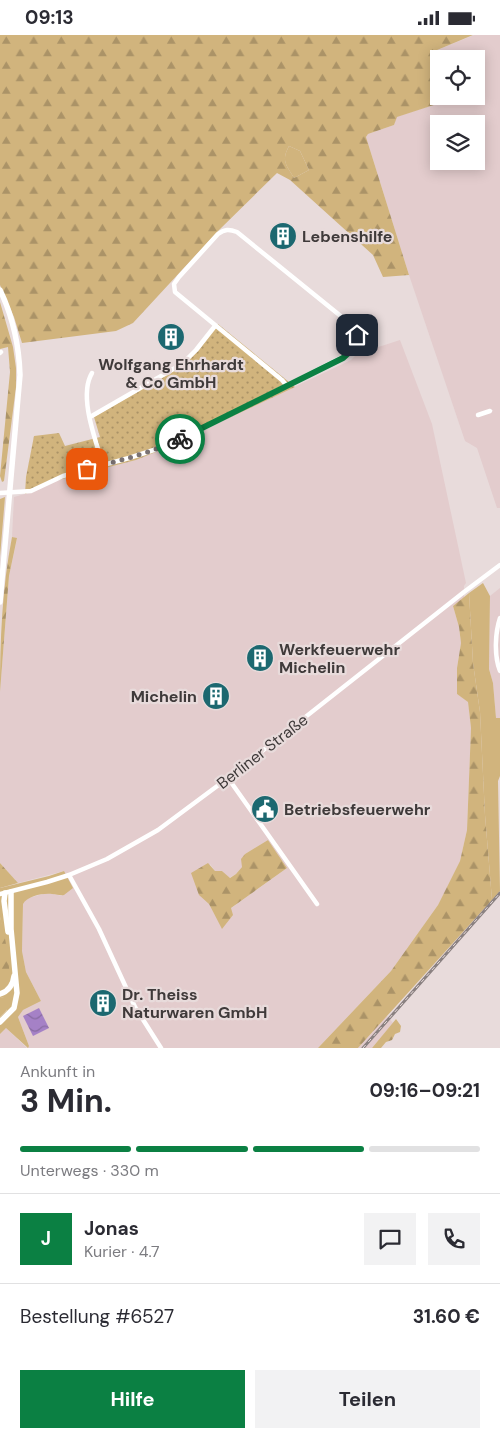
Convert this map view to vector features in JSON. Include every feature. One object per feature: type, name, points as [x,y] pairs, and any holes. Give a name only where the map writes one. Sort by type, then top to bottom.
[{"type":"main road","points":[[0,290],[14,329],[20,361],[20,391],[0,602]]},
{"type":"main road","points":[[0,1021],[14,1008],[17,993],[11,929],[11,892]]},
{"type":"main road","points":[[0,994],[10,988],[14,975],[2,894]]},
{"type":"main road","points":[[0,905],[5,913]]},
{"type":"street","points":[[0,493],[31,491],[63,476],[129,459],[168,445],[287,386],[350,353],[356,344],[356,330],[347,320],[237,232],[224,230],[218,234],[174,284],[175,292],[287,386]]},
{"type":"street","points":[[90,417],[182,363],[196,350],[215,326]]},
{"type":"street","points":[[92,373],[86,390],[90,417],[103,465]]},
{"type":"street","points":[[478,415],[490,411]]},
{"type":"street","name":"Berliner Straße","points":[[2,894],[69,875],[107,859],[145,839],[228,778],[500,565]]},
{"type":"street","points":[[500,618],[496,657],[500,671]]},
{"type":"street","points":[[228,778],[318,904]]},
{"type":"street","points":[[69,875],[99,929],[135,1007],[161,1048]]},
{"type":"shaded area","points":[[474,35],[500,35],[500,508],[497,508],[477,448],[465,441],[409,275],[366,137],[368,134],[394,125],[396,117],[433,105],[485,105],[485,50],[437,50]]},
{"type":"shaded area","points":[[400,340],[432,424],[466,583],[464,586],[464,598],[453,606],[461,643],[457,668],[457,694],[468,701],[471,728],[467,830],[460,861],[438,905],[391,971],[318,1048],[27,1048],[29,1046],[18,1017],[23,1010],[41,1001],[26,972],[22,951],[23,904],[29,898],[39,895],[49,893],[62,896],[64,871],[18,883],[0,863],[0,692],[9,576],[17,539],[12,537],[14,497],[32,492],[55,481],[136,460],[161,450],[351,360],[357,354]],"holes":[[[268,840],[287,868],[230,909],[222,928],[209,904],[210,864],[215,871],[222,871],[229,878],[242,867],[245,854]]]},
{"type":"shaded area","points":[[500,588],[500,718],[496,718],[493,683],[489,669],[490,596]]},
{"type":"shaded area","points":[[387,1016],[393,1023],[372,1048],[358,1048]]},
{"type":"shaded area","points":[[6,1028],[27,1048],[0,1048],[0,1034]]},
{"type":"green space","points":[[0,35],[473,35],[437,50],[430,50],[430,105],[434,105],[397,117],[394,125],[368,134],[366,137],[409,275],[383,277],[373,255],[290,180],[277,173],[218,231],[133,323],[116,331],[22,343],[14,317],[0,285]],"holes":[[[289,146],[300,151],[309,170],[294,178],[285,159]]]},
{"type":"green space","points":[[289,146],[300,151],[309,170],[294,178],[285,159]]},
{"type":"green space","points":[[0,302],[13,347],[16,368],[16,387],[4,481],[2,482],[0,476],[10,372],[8,347],[0,349]]},
{"type":"green space","points":[[218,324],[295,387],[136,460],[55,481],[25,494],[26,477],[34,436],[59,433],[65,446],[100,437],[94,417],[185,364],[199,350]]},
{"type":"green space","points":[[5,497],[0,557],[0,499]]},
{"type":"green space","points":[[12,537],[17,538],[9,576],[0,692],[2,615]]},
{"type":"green space","points":[[483,583],[490,596],[489,669],[493,683],[496,718],[500,718],[500,776],[498,781],[500,891],[492,900],[485,815],[480,712],[473,663],[469,593]]},
{"type":"green space","points":[[469,593],[473,663],[480,712],[485,815],[492,900],[358,1048],[318,1048],[391,971],[438,905],[460,861],[467,830],[471,728],[468,702],[457,694],[457,668],[461,643],[453,606]]},
{"type":"green space","points":[[268,840],[287,868],[231,908],[233,915],[222,929],[209,904],[199,895],[191,873],[208,863],[215,871],[222,871],[230,878],[242,867],[241,859],[245,854]]},
{"type":"green space","points":[[0,863],[18,883],[0,888]]},
{"type":"green space","points":[[64,871],[73,888],[64,895],[40,895],[28,899],[23,904],[22,951],[26,972],[41,1001],[23,1010],[18,1017],[29,1046],[28,1048],[6,1028],[0,1034],[0,1017],[7,1010],[5,997],[0,998],[0,989],[3,989],[5,943],[0,917],[0,888]]},
{"type":"green space","points":[[0,917],[9,966],[9,981],[3,989],[0,989]]},
{"type":"green space","points":[[8,996],[12,999],[11,1004],[0,1017],[0,998]]},
{"type":"green space","points":[[396,1019],[401,1026],[400,1032],[395,1034],[392,1040],[386,1042],[381,1048],[372,1048]]},
{"type":"water","points":[[39,1008],[49,1028],[33,1036],[23,1016]]},
{"type":"railway","points":[[363,1048],[500,893]]},
{"type":"way so far","points":[[87,469],[129,459],[180,439]]},
{"type":"place","name":"Lebenshilfe","points":[[283,236]]},
{"type":"place","name":"Wolfgang Ehrhardt & Co GmbH","points":[[171,337]]},
{"type":"place","name":"Werkfeuerwehr Michelin","points":[[260,658]]},
{"type":"place","name":"Michelin","points":[[216,696]]},
{"type":"place","name":"Betriebsfeuerwehr","points":[[265,809]]},
{"type":"place","name":"Dr. Theiss Naturwaren GmbH","points":[[103,1003]]},
{"type":"route","points":[[180,439],[343,358],[355,347],[357,335]]}]
